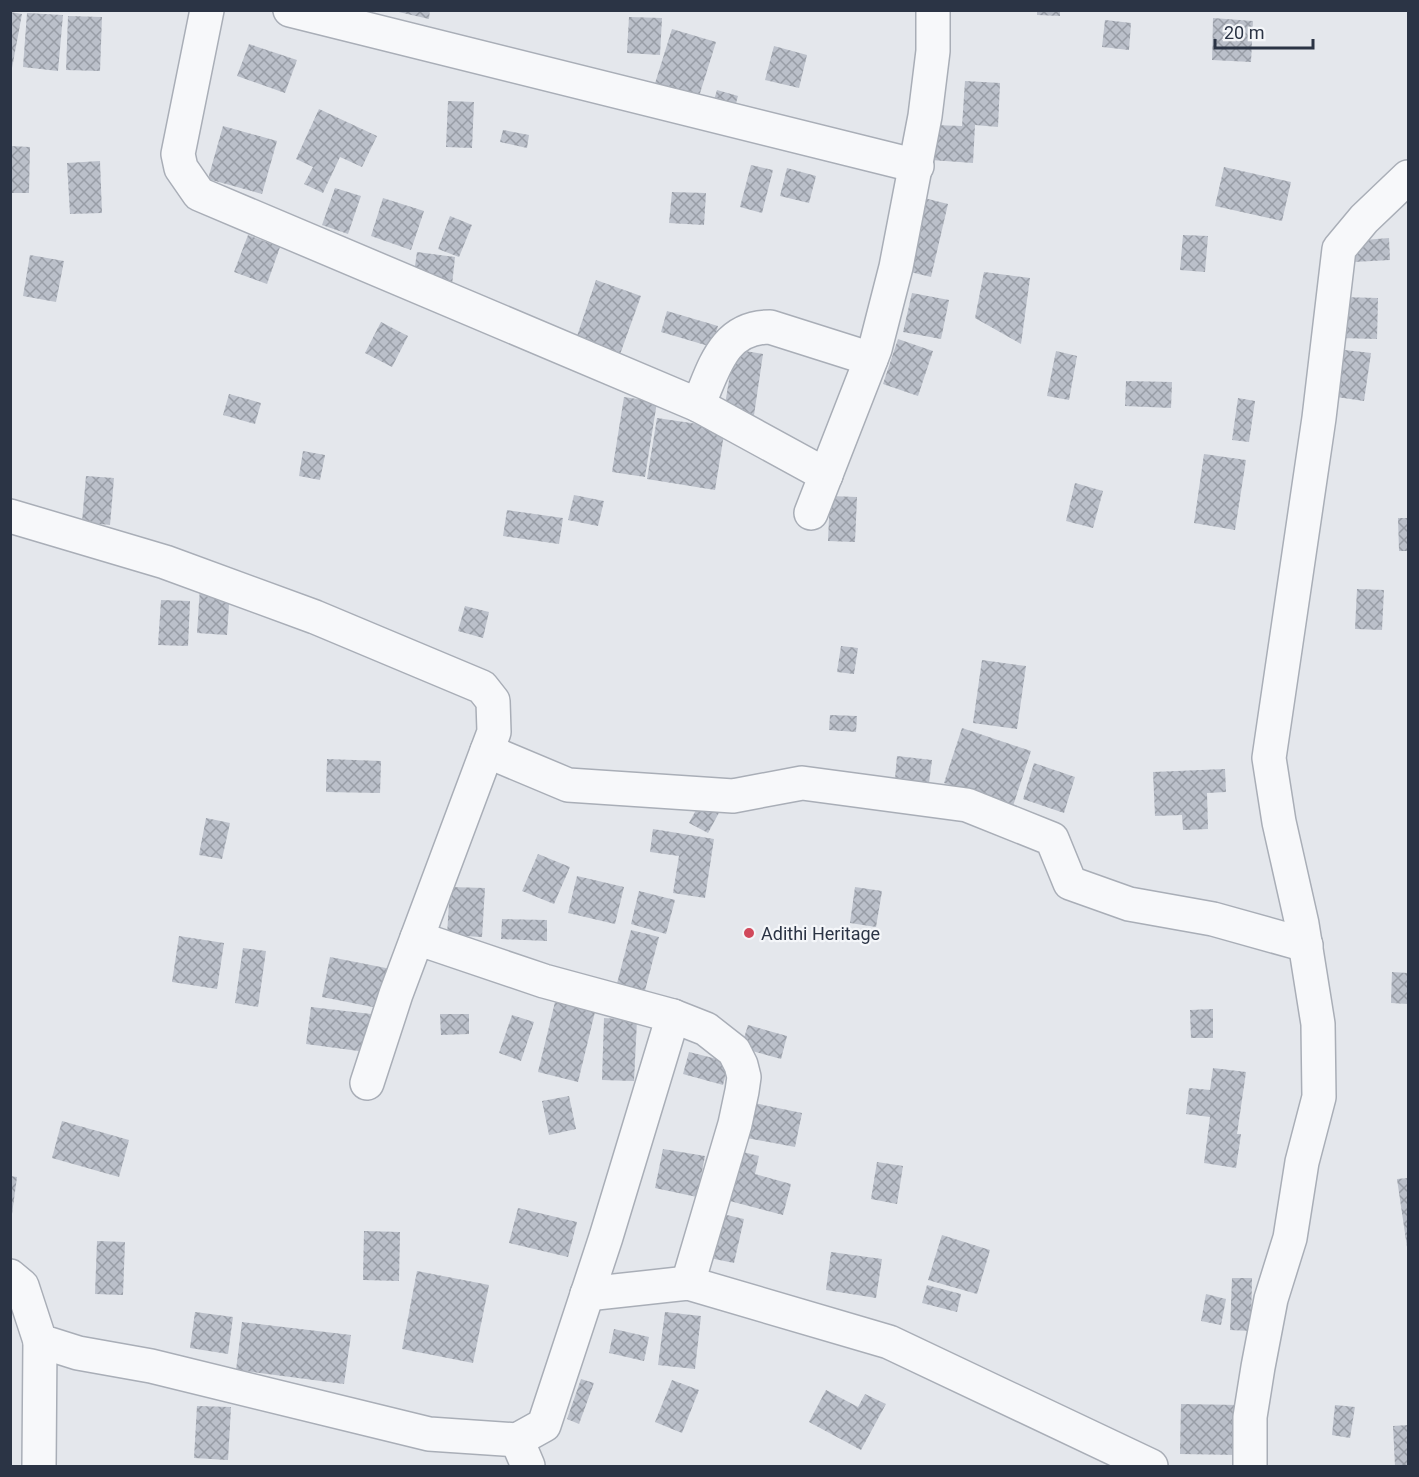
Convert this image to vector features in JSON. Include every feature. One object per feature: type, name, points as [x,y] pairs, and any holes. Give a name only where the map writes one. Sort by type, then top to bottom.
[{"type":"street","points":[[207,10],[178,154],[181,168],[199,194],[698,405],[826,475]]},
{"type":"street","points":[[290,10],[917,165]]},
{"type":"street","points":[[811,513],[871,359],[896,267],[917,165],[933,51],[933,10]]},
{"type":"street","points":[[1250,1467],[1250,1417],[1258,1367],[1271,1299],[1290,1238],[1302,1162],[1319,1097],[1318,1024],[1306,945],[1269,758],[1319,418],[1339,249],[1364,219],[1408,179]]},
{"type":"street","points":[[698,405],[723,349],[735,338],[756,328],[770,327],[871,359]]},
{"type":"street","points":[[10,516],[165,562],[315,617],[482,687],[493,701],[494,732],[396,994],[367,1083]]},
{"type":"street","points":[[487,751],[568,785],[733,796],[802,783],[967,805],[1052,838],[1070,883],[1129,904],[1213,918],[1306,945]]},
{"type":"street","points":[[417,938],[544,981],[673,1016],[706,1029],[734,1051],[744,1077],[735,1124],[688,1283]]},
{"type":"street","points":[[40,1341],[78,1353],[151,1366],[429,1434],[523,1453],[544,1425],[673,1016]]},
{"type":"street","points":[[10,1276],[22,1286],[40,1341],[39,1467]]},
{"type":"street","points":[[587,1294],[688,1283],[889,1342],[1151,1467]]},
{"type":"building","points":[[390,10],[430,10],[429,19]]},
{"type":"building","points":[[1037,10],[1060,10],[1060,16],[1037,15]]},
{"type":"building","points":[[10,12],[22,14],[12,68],[10,68]]},
{"type":"building","points":[[27,13],[63,15],[58,71],[23,67]]},
{"type":"building","points":[[68,16],[102,17],[100,71],[66,70]]},
{"type":"building","points":[[629,17],[662,18],[660,55],[627,53]]},
{"type":"building","points":[[1213,18],[1253,21],[1251,62],[1212,60]]},
{"type":"building","points":[[1105,20],[1131,23],[1129,50],[1102,47]]},
{"type":"building","points":[[672,29],[716,42],[696,106],[652,93]]},
{"type":"building","points":[[249,44],[297,60],[285,93],[237,76]]},
{"type":"building","points":[[774,46],[807,55],[799,88],[765,80]]},
{"type":"building","points":[[965,81],[1000,83],[998,127],[975,125],[973,163],[931,160],[934,125],[962,126]]},
{"type":"building","points":[[717,90],[738,96],[732,117],[711,110]]},
{"type":"building","points":[[448,101],[474,102],[472,148],[446,147]]},
{"type":"building","points":[[319,109],[377,136],[362,167],[340,157],[323,193],[304,184],[313,167],[296,159]]},
{"type":"building","points":[[223,126],[277,141],[262,194],[208,179]]},
{"type":"building","points":[[503,130],[529,135],[527,148],[500,142]]},
{"type":"building","points":[[10,146],[30,147],[29,193],[10,193]]},
{"type":"building","points":[[100,161],[102,213],[70,214],[67,163]]},
{"type":"building","points":[[751,165],[773,170],[762,213],[740,207]]},
{"type":"building","points":[[1224,167],[1291,182],[1282,221],[1215,206]]},
{"type":"building","points":[[787,168],[816,176],[809,203],[780,196]]},
{"type":"building","points":[[335,188],[361,196],[348,234],[322,225]]},
{"type":"building","points":[[672,192],[706,193],[704,225],[669,223]]},
{"type":"building","points":[[920,197],[948,204],[931,277],[902,270]]},
{"type":"building","points":[[383,198],[424,211],[411,250],[371,236]]},
{"type":"building","points":[[450,216],[472,225],[459,257],[438,249]]},
{"type":"building","points":[[248,235],[280,247],[267,284],[234,272]]},
{"type":"building","points":[[1183,235],[1208,236],[1205,272],[1180,270]]},
{"type":"building","points":[[1389,238],[1390,260],[1354,262],[1352,241]]},
{"type":"building","points":[[417,252],[455,257],[452,285],[413,280]]},
{"type":"building","points":[[30,255],[64,261],[56,302],[23,296]]},
{"type":"building","points":[[984,272],[1030,278],[1021,344],[975,318]]},
{"type":"building","points":[[596,280],[641,296],[619,357],[575,342]]},
{"type":"building","points":[[912,293],[949,300],[941,339],[903,332]]},
{"type":"building","points":[[1341,297],[1378,298],[1377,339],[1340,338]]},
{"type":"building","points":[[667,311],[718,326],[712,347],[661,332]]},
{"type":"building","points":[[381,322],[408,336],[392,367],[365,353]]},
{"type":"building","points":[[898,339],[933,351],[918,396],[883,384]]},
{"type":"building","points":[[734,349],[763,354],[753,422],[723,417]]},
{"type":"building","points":[[1336,349],[1371,353],[1364,401],[1330,396]]},
{"type":"building","points":[[1056,351],[1077,356],[1069,400],[1047,396]]},
{"type":"building","points":[[1126,381],[1172,382],[1171,408],[1125,406]]},
{"type":"building","points":[[229,394],[261,403],[255,424],[223,415]]},
{"type":"building","points":[[624,397],[657,402],[645,477],[612,472]]},
{"type":"building","points":[[1238,398],[1255,401],[1249,442],[1232,440]]},
{"type":"building","points":[[657,418],[725,428],[715,490],[647,479]]},
{"type":"building","points":[[303,451],[325,455],[320,480],[299,476]]},
{"type":"building","points":[[1204,454],[1246,460],[1235,530],[1194,523]]},
{"type":"building","points":[[86,476],[114,478],[110,525],[82,522]]},
{"type":"building","points":[[1075,483],[1103,491],[1093,528],[1066,521]]},
{"type":"building","points":[[574,495],[604,501],[598,526],[568,520]]},
{"type":"building","points":[[830,496],[857,497],[855,542],[828,541]]},
{"type":"building","points":[[507,510],[563,518],[559,544],[503,536]]},
{"type":"building","points":[[1398,518],[1408,518],[1408,551],[1399,551]]},
{"type":"building","points":[[200,587],[230,589],[227,635],[197,633]]},
{"type":"building","points":[[1357,589],[1384,590],[1382,630],[1355,629]]},
{"type":"building","points":[[161,600],[190,601],[188,646],[158,645]]},
{"type":"building","points":[[465,606],[489,612],[483,638],[458,631]]},
{"type":"building","points":[[841,646],[858,648],[854,674],[837,672]]},
{"type":"building","points":[[982,660],[1026,666],[1017,729],[973,723]]},
{"type":"building","points":[[830,715],[857,716],[856,732],[829,730]]},
{"type":"building","points":[[962,728],[1031,751],[1013,806],[944,783]]},
{"type":"building","points":[[897,756],[932,760],[929,783],[895,779]]},
{"type":"building","points":[[327,759],[381,761],[380,793],[326,792]]},
{"type":"building","points":[[1034,763],[1075,777],[1064,813],[1023,799]]},
{"type":"building","points":[[1225,769],[1226,792],[1207,793],[1208,829],[1183,830],[1182,815],[1155,816],[1153,772]]},
{"type":"building","points":[[702,799],[721,809],[708,833],[689,823]]},
{"type":"building","points":[[206,818],[230,823],[222,859],[199,855]]},
{"type":"building","points":[[653,829],[714,839],[705,898],[673,893],[679,856],[650,852]]},
{"type":"building","points":[[538,854],[570,867],[554,904],[522,891]]},
{"type":"building","points":[[577,876],[624,887],[615,924],[568,913]]},
{"type":"building","points":[[450,887],[485,888],[482,937],[447,935]]},
{"type":"building","points":[[855,887],[882,891],[876,927],[850,923]]},
{"type":"building","points":[[639,891],[675,900],[666,934],[631,924]]},
{"type":"building","points":[[502,919],[547,920],[547,941],[501,939]]},
{"type":"building","points":[[631,930],[659,937],[643,998],[615,991]]},
{"type":"building","points":[[179,936],[224,943],[217,989],[172,982]]},
{"type":"building","points":[[243,948],[266,951],[258,1007],[235,1003]]},
{"type":"building","points":[[330,957],[391,969],[383,1009],[322,997]]},
{"type":"building","points":[[1392,972],[1408,973],[1408,1004],[1391,1003]]},
{"type":"building","points":[[555,1002],[595,1012],[578,1082],[538,1072]]},
{"type":"building","points":[[311,1007],[371,1014],[366,1052],[306,1044]]},
{"type":"building","points":[[1213,1009],[1213,1038],[1191,1038],[1190,1010]]},
{"type":"building","points":[[440,1014],[469,1014],[469,1034],[441,1035]]},
{"type":"building","points":[[512,1015],[534,1022],[521,1061],[499,1053]]},
{"type":"building","points":[[604,1018],[637,1020],[634,1081],[602,1080]]},
{"type":"building","points":[[748,1025],[787,1036],[781,1059],[741,1048]]},
{"type":"building","points":[[689,1052],[729,1062],[723,1085],[683,1074]]},
{"type":"building","points":[[1213,1068],[1246,1072],[1237,1134],[1241,1134],[1236,1168],[1204,1163],[1210,1117],[1186,1114],[1189,1088],[1210,1090]]},
{"type":"building","points":[[569,1096],[576,1129],[549,1135],[542,1101]]},
{"type":"building","points":[[754,1103],[802,1113],[795,1147],[747,1138]]},
{"type":"building","points":[[62,1121],[129,1140],[119,1177],[52,1158]]},
{"type":"building","points":[[663,1149],[705,1156],[697,1197],[655,1188]]},
{"type":"building","points":[[739,1151],[759,1156],[755,1174],[791,1184],[783,1215],[726,1200]]},
{"type":"building","points":[[877,1162],[903,1166],[897,1204],[871,1199]]},
{"type":"building","points":[[10,1176],[17,1177],[12,1214],[10,1214]]},
{"type":"building","points":[[1408,1178],[1408,1247],[1407,1247],[1397,1179]]},
{"type":"building","points":[[518,1208],[577,1222],[568,1257],[509,1243]]},
{"type":"building","points":[[714,1212],[744,1219],[734,1263],[705,1257]]},
{"type":"building","points":[[364,1231],[400,1232],[399,1281],[363,1280]]},
{"type":"building","points":[[942,1235],[990,1250],[977,1294],[928,1280]]},
{"type":"building","points":[[97,1241],[125,1242],[123,1295],[95,1294]]},
{"type":"building","points":[[831,1252],[882,1259],[876,1298],[826,1290]]},
{"type":"building","points":[[417,1271],[489,1285],[473,1363],[402,1349]]},
{"type":"building","points":[[1232,1278],[1252,1278],[1251,1331],[1230,1330]]},
{"type":"building","points":[[927,1285],[961,1294],[957,1312],[922,1303]]},
{"type":"building","points":[[1206,1294],[1226,1299],[1221,1325],[1201,1321]]},
{"type":"building","points":[[195,1312],[233,1317],[228,1354],[190,1348]]},
{"type":"building","points":[[665,1312],[701,1316],[695,1369],[658,1365]]},
{"type":"building","points":[[242,1322],[351,1335],[344,1384],[236,1370]]},
{"type":"building","points":[[614,1329],[649,1337],[644,1361],[609,1353]]},
{"type":"building","points":[[581,1379],[594,1383],[579,1424],[567,1419]]},
{"type":"building","points":[[672,1380],[699,1390],[682,1433],[655,1422]]},
{"type":"building","points":[[826,1390],[858,1407],[865,1394],[886,1404],[861,1450],[809,1422]]},
{"type":"building","points":[[1181,1404],[1240,1405],[1238,1455],[1180,1454]]},
{"type":"building","points":[[1335,1405],[1355,1407],[1350,1438],[1332,1435]]},
{"type":"building","points":[[197,1406],[231,1407],[228,1460],[194,1458]]},
{"type":"building","points":[[1408,1425],[1408,1466],[1395,1466],[1393,1426]]},
{"type":"place","name":"Adithi Heritage","points":[[749,933]]}]
